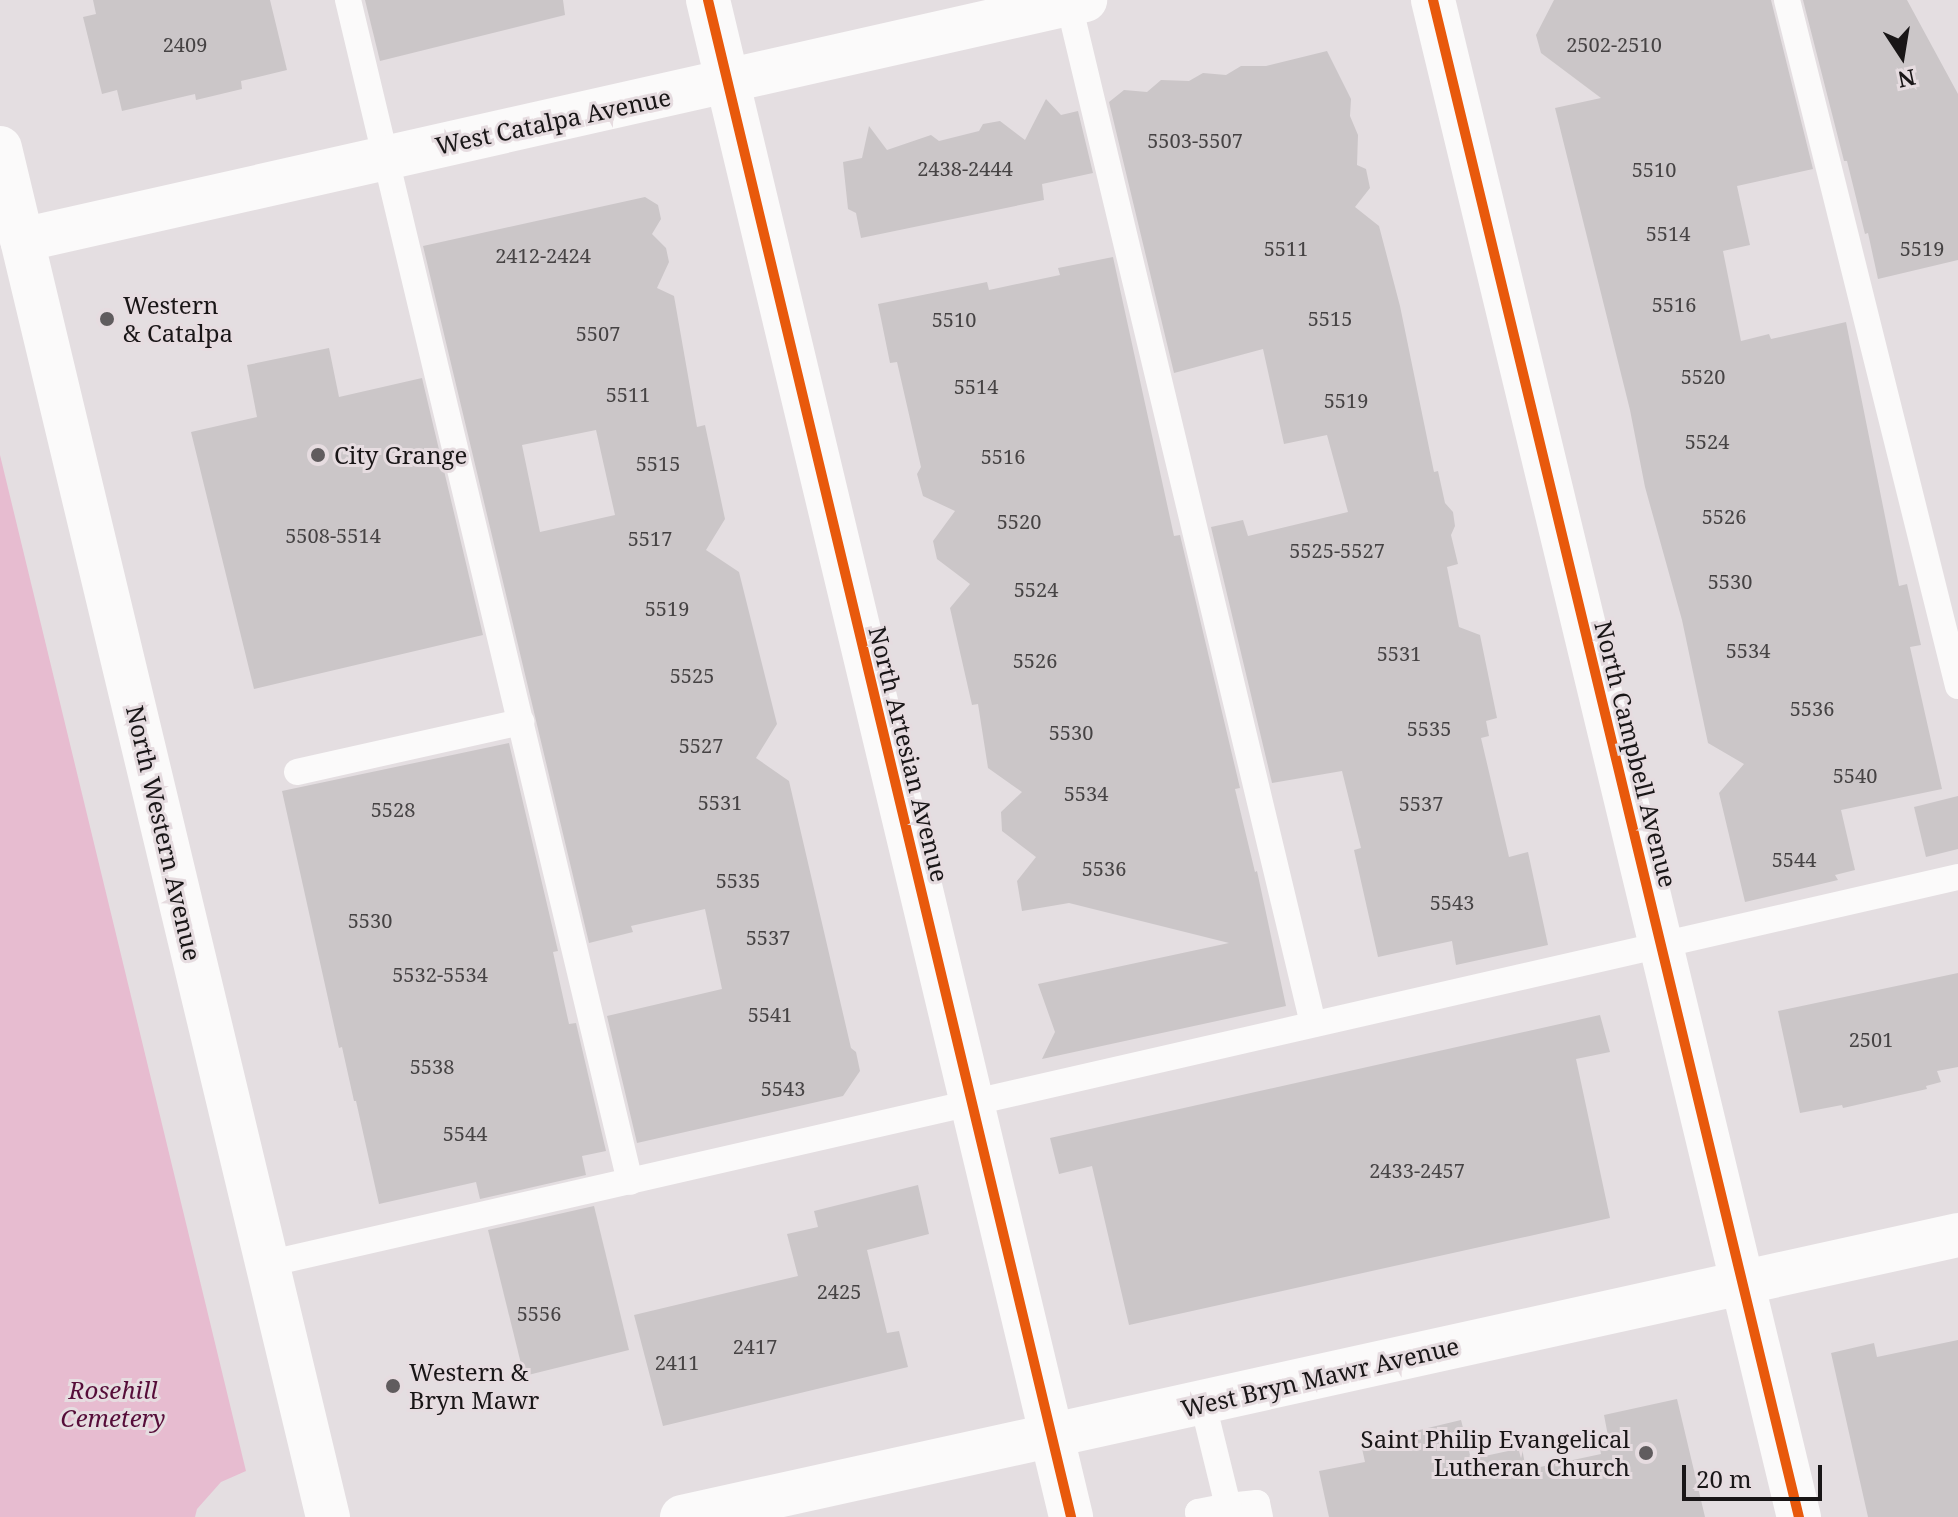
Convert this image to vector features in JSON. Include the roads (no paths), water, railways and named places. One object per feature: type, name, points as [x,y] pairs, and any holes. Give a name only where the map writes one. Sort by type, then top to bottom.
[{"type":"street","name":"North Artesian Avenue","points":[[708,0],[1071,1517]]},
{"type":"street","name":"North Campbell Avenue","points":[[1433,0],[1799,1517]]},
{"type":"street","name":"West Catalpa Avenue","points":[[22,240],[727,83],[1074,1]]},
{"type":"street","name":"North Western Avenue","points":[[0,148],[328,1517]]},
{"type":"street","name":"West Bryn Mawr Avenue","points":[[698,1515],[1958,1235]]},
{"type":"lane","points":[[348,0],[630,1182]]},
{"type":"lane","points":[[1787,0],[1958,686]]},
{"type":"lane","points":[[1074,1],[1313,1024]]},
{"type":"lane","points":[[297,772],[521,722]]},
{"type":"lane","points":[[267,1264],[1958,877]]},
{"type":"lane","points":[[1203,1404],[1228,1506]]},
{"type":"lane","points":[[1199,1517],[1198,1512],[1257,1503],[1260,1517]]},
{"type":"place","name":"Western & Catalpa","points":[[107,319]]},
{"type":"place","name":"City Grange","points":[[318,455]]},
{"type":"place","name":"Western & Bryn Mawr","points":[[393,1386]]},
{"type":"place","name":"Saint Philip Evangelical Lutheran Church","points":[[1646,1453]]},
{"type":"park label","name":"Rosehill Cemetery","points":[[113,1404]]}]
